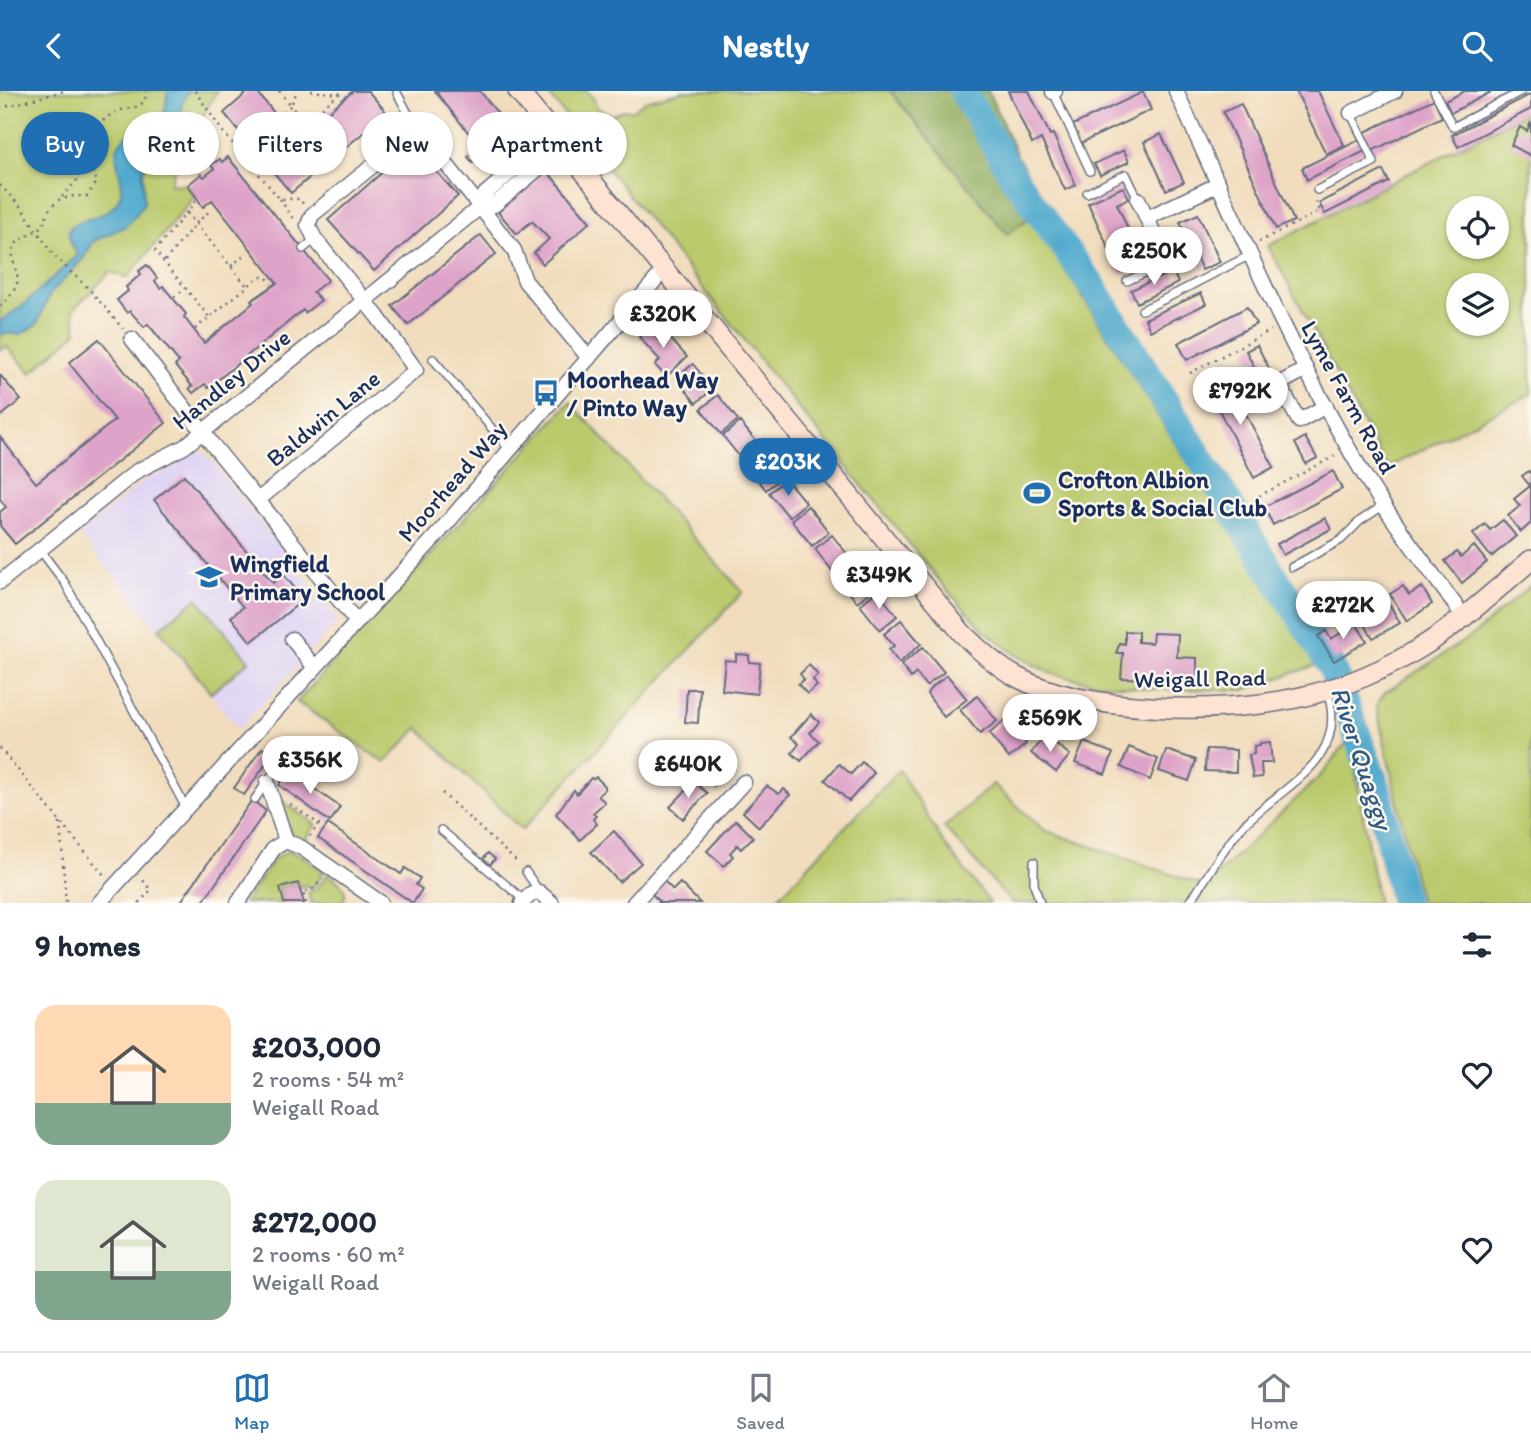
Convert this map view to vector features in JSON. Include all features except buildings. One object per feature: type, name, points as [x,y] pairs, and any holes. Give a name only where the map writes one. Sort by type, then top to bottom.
[{"type":"street","name":"Weigall Road","points":[[518,91],[535,112]]},
{"type":"street","name":"Lyme Farm Road","points":[[1176,91],[1283,324],[1349,449],[1384,505],[1464,617]]},
{"type":"street","points":[[1351,113],[1390,92]]},
{"type":"street","points":[[453,170],[483,205],[514,250],[522,275],[589,358]]},
{"type":"street","points":[[361,174],[312,215],[308,225],[315,239],[364,301]]},
{"type":"street","name":"Handley Drive","points":[[0,582],[137,471],[175,453],[204,430],[483,205],[485,194],[508,175]]},
{"type":"street","name":"Weigall Road","points":[[586,175],[962,633],[986,657],[1015,676],[1046,689],[1076,699],[1195,708],[1259,704],[1296,698],[1335,687],[1408,655],[1464,617],[1531,560]]},
{"type":"street","points":[[1147,218],[1219,184]]},
{"type":"street","points":[[1138,199],[1156,238]]},
{"type":"street","name":"Moorhead Way","points":[[99,903],[436,535],[664,270]]},
{"type":"street","name":"Baldwin Lane","points":[[258,501],[416,370],[364,301]]},
{"type":"street","points":[[132,339],[189,416],[204,430],[212,445],[357,622]]},
{"type":"street","points":[[1306,369],[1279,384],[1299,421],[1326,406]]},
{"type":"street","points":[[292,639],[315,668]]},
{"type":"street","points":[[267,782],[286,841],[302,848],[381,903]]},
{"type":"street","points":[[635,903],[744,782]]},
{"type":"street","points":[[238,903],[274,848],[286,841]]},
{"type":"street","points":[[351,903],[360,889]]},
{"type":"street","points":[[529,897],[552,903]]},
{"type":"lane","points":[[1054,91],[1090,171]]},
{"type":"lane","points":[[1434,91],[1454,127],[1522,91]]},
{"type":"lane","points":[[397,93],[408,112]]},
{"type":"lane","points":[[1317,190],[1374,162],[1351,113]]},
{"type":"lane","points":[[1087,193],[1126,174],[1138,199]]},
{"type":"lane","points":[[1128,281],[1168,262],[1156,238]]},
{"type":"lane","points":[[303,249],[315,239]]},
{"type":"lane","points":[[1142,310],[1193,286],[1250,251]]},
{"type":"lane","points":[[433,359],[510,450]]},
{"type":"lane","points":[[1292,567],[1341,540],[1360,521],[1384,505]]},
{"type":"lane","points":[[40,550],[65,583],[186,808]]},
{"type":"lane","points":[[1189,903],[1208,871],[1241,828],[1325,751],[1333,727],[1335,687]]},
{"type":"lane","points":[[255,799],[279,765]]},
{"type":"lane","points":[[442,829],[529,897]]},
{"type":"lane","points":[[1034,862],[1034,884],[1040,903]]},
{"type":"lane","points":[[526,871],[529,897]]},
{"type":"path","points":[[0,108],[64,91]]},
{"type":"path","points":[[109,117],[117,111],[139,106],[144,102],[147,91]]},
{"type":"path","points":[[195,91],[223,132],[298,224]]},
{"type":"path","points":[[279,91],[296,112]]},
{"type":"path","points":[[284,112],[291,106],[297,91]]},
{"type":"path","points":[[311,91],[339,94]]},
{"type":"path","points":[[316,112],[343,91]]},
{"type":"path","points":[[0,306],[12,295],[18,281],[14,256],[16,244],[43,226],[53,205],[77,180],[78,175]]},
{"type":"path","points":[[61,199],[87,196],[97,182],[95,175]]},
{"type":"path","points":[[0,185],[13,197],[60,262],[90,290],[132,339]]},
{"type":"path","points":[[1250,251],[1320,211],[1311,193],[1317,190]]},
{"type":"path","points":[[280,199],[300,199],[312,215]]},
{"type":"path","points":[[196,201],[155,251],[209,317]]},
{"type":"path","points":[[164,261],[196,223],[211,210]]},
{"type":"path","points":[[187,213],[247,286]]},
{"type":"path","points":[[231,266],[247,254]]},
{"type":"path","points":[[195,329],[258,277],[266,277],[272,283]]},
{"type":"path","points":[[174,297],[186,288]]},
{"type":"path","points":[[1190,373],[1283,324]]},
{"type":"path","points":[[1259,496],[1349,449]]},
{"type":"path","points":[[0,748],[114,887]]},
{"type":"path","points":[[442,793],[526,871]]},
{"type":"path","points":[[272,798],[280,796],[319,824],[302,848]]},
{"type":"path","points":[[60,822],[66,903]]},
{"type":"path","points":[[133,866],[150,890],[139,903]]},
{"type":"path","points":[[306,903],[303,892],[318,885],[329,868]]},
{"type":"shaded area","name":"Wingfield Primary School","points":[[201,451],[339,621],[239,729],[79,534],[146,479],[174,468],[195,452]]},
{"type":"green space","points":[[0,91],[217,91],[205,112],[123,112],[123,175],[173,175],[170,184],[187,185],[195,196],[127,278],[110,272],[73,310],[77,332],[31,373],[6,346],[0,350]]},
{"type":"green space","name":"Crofton Albion Sports & Social Club","points":[[546,91],[587,91],[597,108],[606,112],[563,112]]},
{"type":"green space","name":"Crofton Albion Sports & Social Club","points":[[683,91],[890,91],[1007,233],[1031,216],[1316,665],[1244,690],[1153,689],[1089,682],[1050,673],[1016,655],[984,630],[947,590],[613,175],[627,175],[627,112],[620,112],[633,110],[645,101]]},
{"type":"green space","points":[[890,91],[988,91],[1017,156],[1049,210],[1031,217],[1007,234]]},
{"type":"green space","points":[[1531,110],[1531,394],[1387,468],[1268,246]]},
{"type":"green space","points":[[570,402],[743,592],[522,830],[418,728],[385,763],[297,702]]},
{"type":"green space","points":[[1531,585],[1531,903],[1420,903],[1376,705],[1386,692],[1477,632]]},
{"type":"green space","points":[[197,598],[249,661],[211,693],[159,629]]},
{"type":"green space","points":[[1350,738],[1378,903],[1012,903],[944,827],[993,784],[1044,830],[1205,886],[1324,772]]},
{"type":"green space","points":[[899,770],[943,842],[990,903],[773,903]]},
{"type":"green space","points":[[278,798],[316,825],[303,842],[291,833]]},
{"type":"green space","points":[[288,851],[302,856],[324,871],[316,884],[308,888],[306,885],[299,887],[298,883],[280,888],[284,903],[244,903],[274,859]]},
{"type":"green space","points":[[328,874],[344,889],[343,903],[311,903],[308,893],[319,887]]},
{"type":"water","points":[[168,91],[188,91],[181,112],[164,112]]},
{"type":"water","points":[[123,139],[123,175],[143,175],[144,203],[126,226],[94,241],[83,259],[50,294],[37,324],[20,335],[0,335],[0,321],[21,307],[78,255],[70,241],[69,232],[72,226],[109,210],[117,202],[122,187],[116,155]]},
{"type":"waterway","name":"River Quaggy","points":[[963,91],[1012,175],[1095,290],[1332,668],[1377,788],[1404,903]]},
{"type":"place","name":"Moorhead Way / Pinto Way","points":[[546,393]]},
{"type":"place","name":"Crofton Albion Sports & Social Club","points":[[1037,493]]},
{"type":"place","name":"Wingfield Primary School","points":[[209,577]]}]
